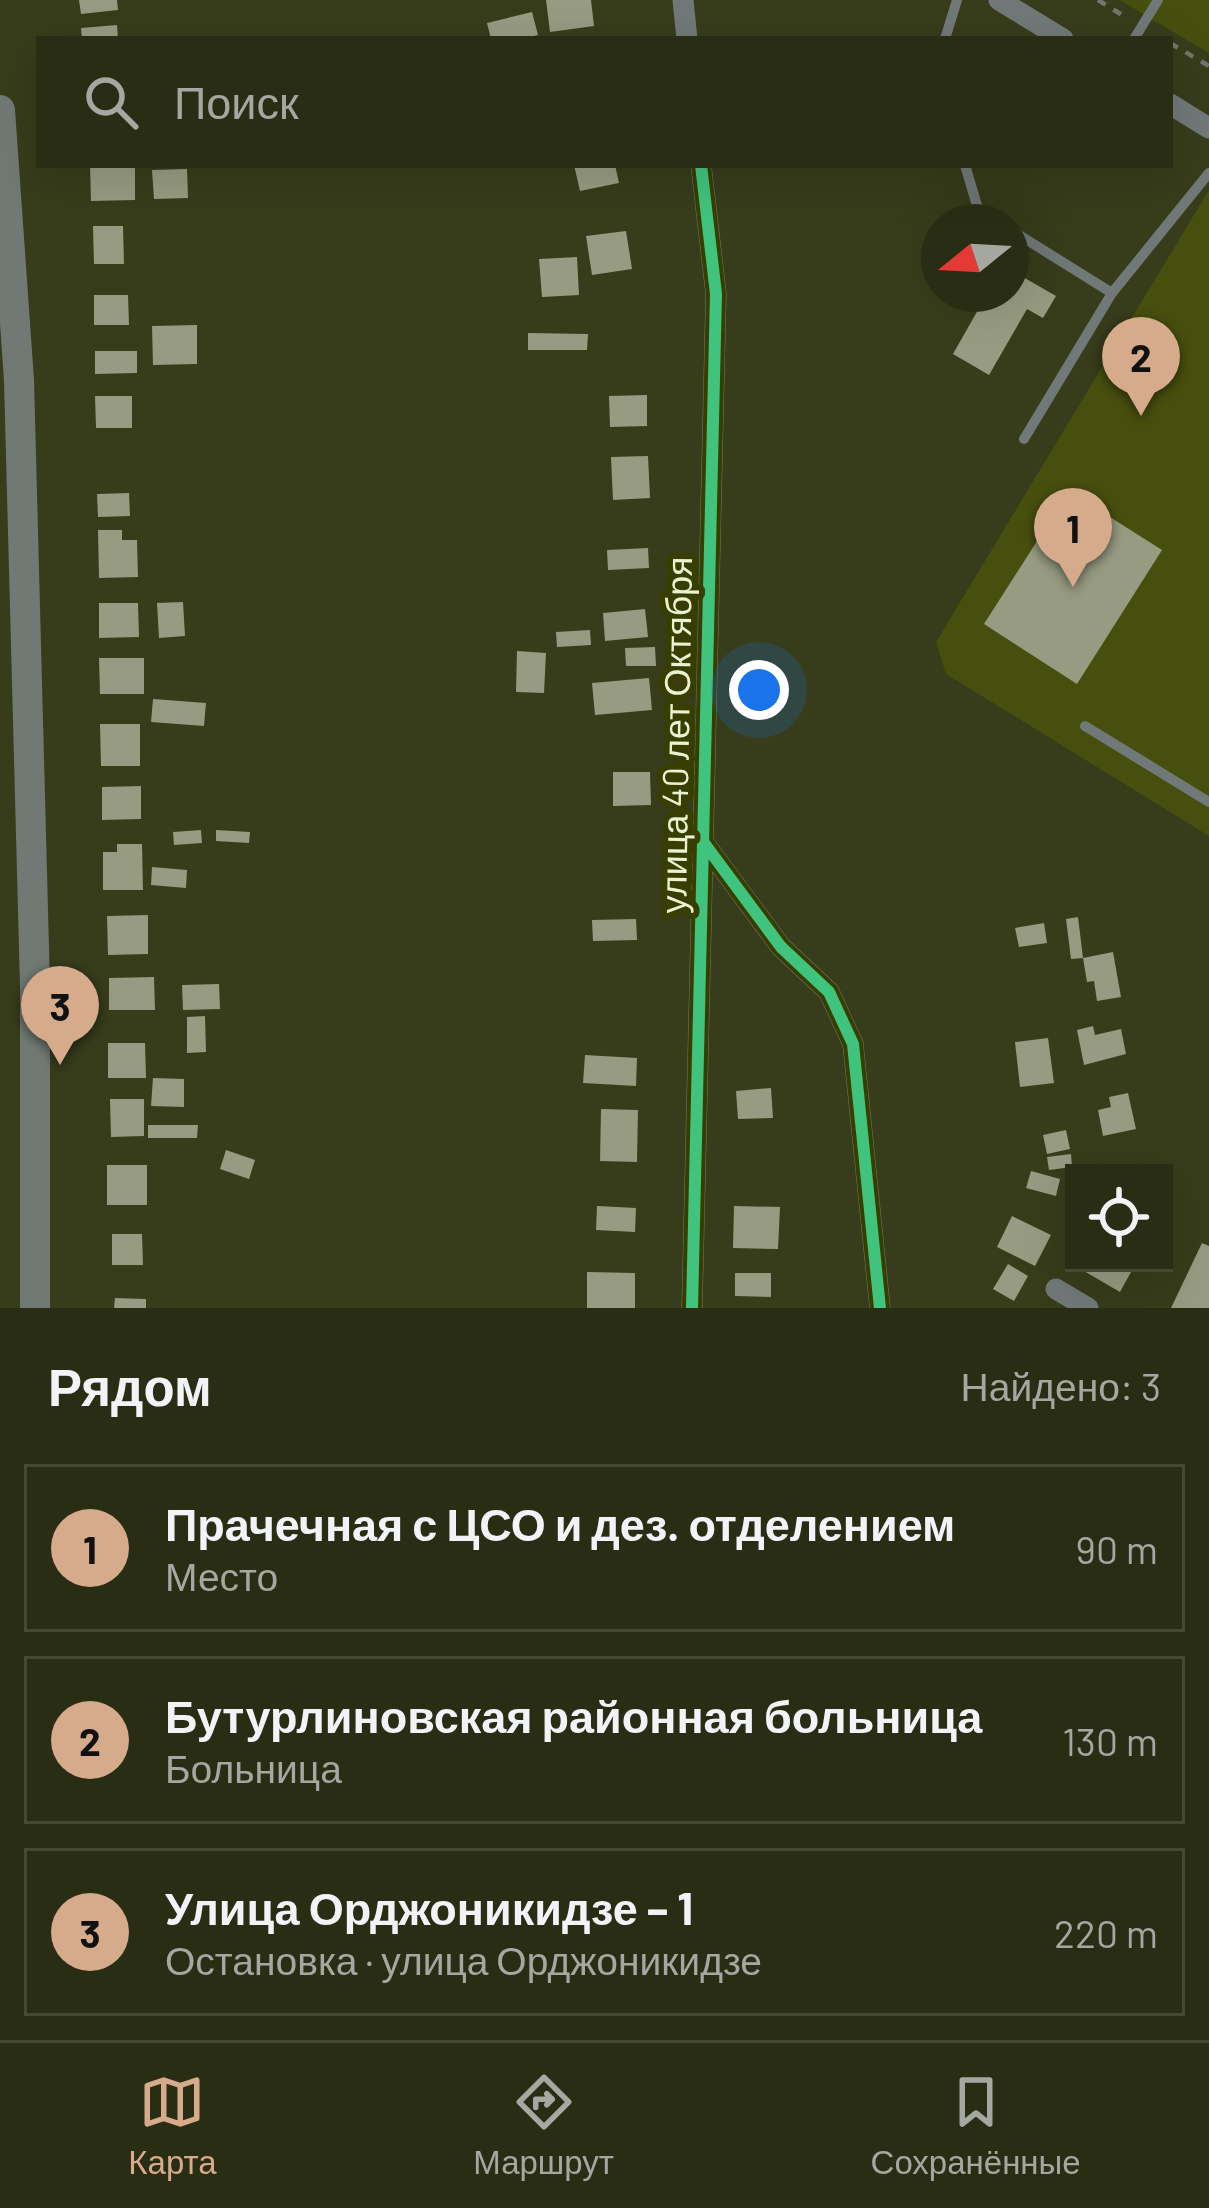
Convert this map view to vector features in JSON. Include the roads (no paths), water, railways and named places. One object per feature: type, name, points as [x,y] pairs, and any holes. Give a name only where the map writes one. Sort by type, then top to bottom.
[{"type":"main road","points":[[0,110],[20,380],[35,986],[35,1308]]},
{"type":"street","points":[[682,0],[687,36]]},
{"type":"street","points":[[999,0],[1058,36]]},
{"type":"street","points":[[1173,106],[1209,128]]},
{"type":"street","name":"улица 40 лет Октября","points":[[692,1308],[716,295],[701,168]]},
{"type":"street","points":[[704,843],[781,947],[829,992],[854,1043],[880,1308]]},
{"type":"street","points":[[1056,1288],[1088,1308]]},
{"type":"lane","points":[[946,36],[957,0]]},
{"type":"lane","points":[[1136,36],[1158,0]]},
{"type":"lane","points":[[966,168],[977,204]]},
{"type":"lane","points":[[1024,439],[1112,293],[1209,172]]},
{"type":"lane","points":[[1029,241],[1112,293]]},
{"type":"lane","points":[[1085,726],[1209,802]]},
{"type":"place","name":"Бутурлиновская районная больница","points":[[1141,416]]},
{"type":"place","name":"Прачечная с ЦСО и дез. отделением","points":[[1073,587]]},
{"type":"place","name":"Улица Орджоникидзе – 1","points":[[60,1065]]}]
